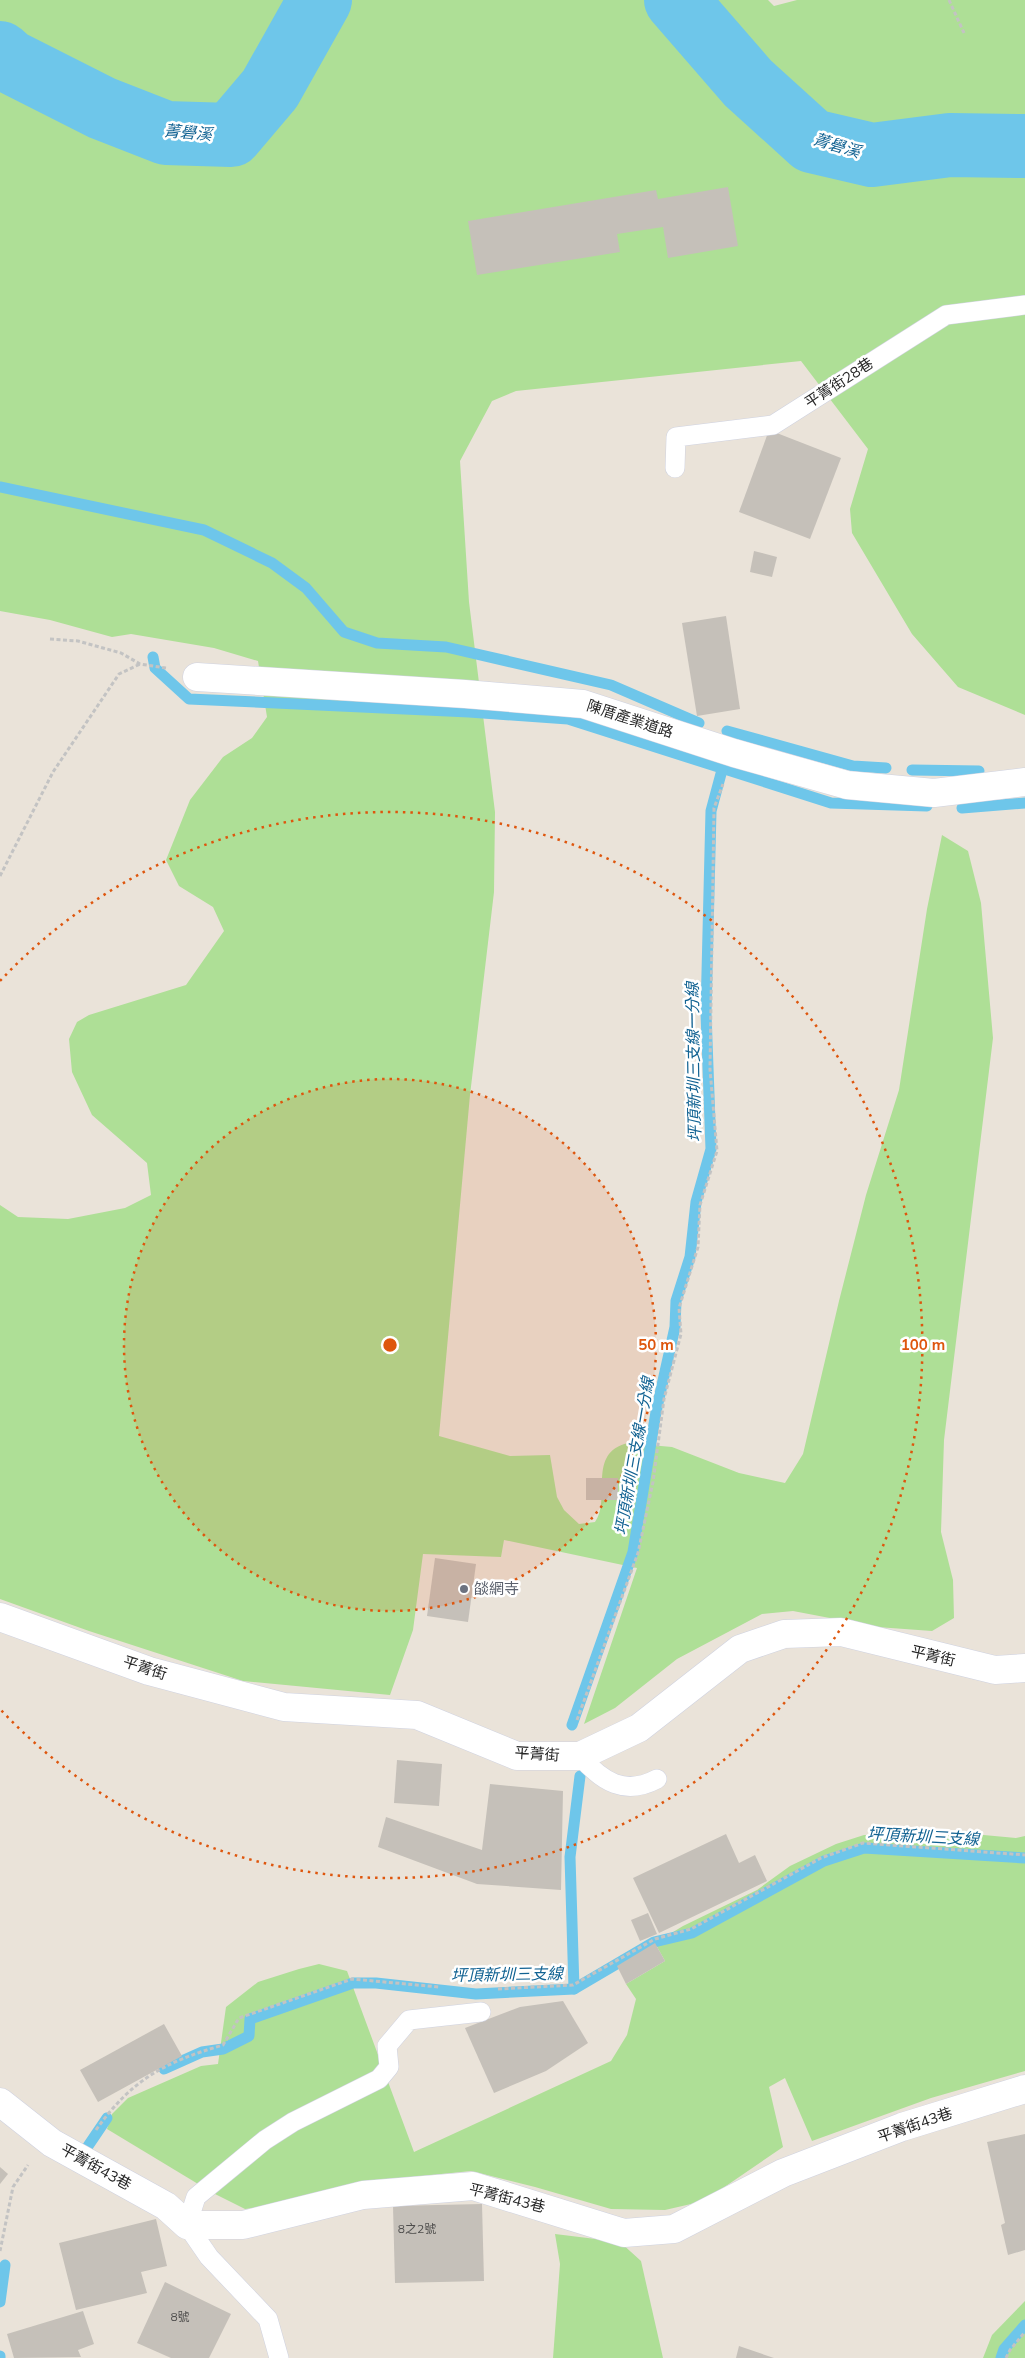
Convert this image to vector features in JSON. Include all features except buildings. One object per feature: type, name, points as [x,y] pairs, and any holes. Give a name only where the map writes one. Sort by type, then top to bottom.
[{"type":"street","name":"陳厝產業道路","points":[[197,677],[445,692],[583,704],[734,753],[848,785],[934,793],[1025,782]]},
{"type":"street","name":"平菁街","points":[[0,1617],[149,1671],[284,1707],[417,1715],[517,1756],[580,1756],[639,1728],[740,1649],[784,1634],[841,1632],[995,1670],[1025,1668]]},
{"type":"street","name":"平菁街43巷","points":[[0,2102],[52,2142],[166,2206],[187,2225],[243,2225],[363,2194],[473,2186],[624,2233],[674,2229],[783,2174],[902,2127],[1025,2090]]},
{"type":"lane","name":"平菁街28巷","points":[[675,468],[676,437],[774,425],[946,315],[1025,305]]},
{"type":"lane","points":[[580,1756],[592,1770],[611,1784],[643,1786],[657,1778]]},
{"type":"lane","points":[[279,2358],[268,2319],[210,2257],[187,2225],[196,2197],[265,2140],[293,2122],[379,2079],[390,2067],[387,2046],[409,2020],[481,2012]]},
{"type":"path","points":[[949,0],[964,33]]},
{"type":"path","points":[[0,876],[53,772],[119,674],[140,664],[121,652],[78,641],[50,639]]},
{"type":"path","points":[[580,1756],[575,1726],[638,1553],[653,1482],[664,1399],[681,1334],[679,1308],[698,1247],[700,1205],[717,1151],[710,1069],[714,808],[734,753]]},
{"type":"path","points":[[496,1989],[573,1985],[655,1939],[691,1929],[821,1858],[863,1843],[1025,1854]]},
{"type":"path","points":[[76,2156],[109,2112],[136,2084],[184,2056],[223,2045],[239,2018],[352,1979],[447,1987]]},
{"type":"path","points":[[0,2250],[13,2186],[31,2162],[52,2142]]},
{"type":"path","points":[[1006,2358],[1025,2332]]},
{"type":"green space","points":[[0,0],[768,0],[774,6],[797,0],[1025,0],[1025,715],[958,687],[912,634],[852,533],[850,509],[868,449],[801,361],[516,391],[492,401],[460,461],[469,602],[495,812],[494,892],[470,1095],[439,1436],[510,1456],[550,1455],[557,1497],[564,1510],[579,1524],[595,1522],[600,1512],[602,1478],[608,1456],[615,1448],[628,1443],[672,1447],[739,1473],[785,1483],[803,1454],[866,1195],[899,1090],[927,909],[942,835],[968,851],[981,903],[993,1038],[944,1440],[941,1532],[953,1580],[954,1618],[932,1631],[877,1627],[793,1611],[762,1614],[677,1659],[615,1708],[584,1724],[637,1568],[504,1540],[501,1557],[423,1554],[413,1630],[390,1695],[243,1681],[89,1631],[0,1599],[0,1205],[18,1217],[68,1219],[125,1208],[151,1195],[147,1163],[92,1115],[72,1072],[69,1039],[77,1022],[89,1015],[186,985],[224,931],[213,907],[179,886],[166,860],[190,800],[223,757],[252,738],[267,717],[258,661],[214,648],[131,634],[112,637],[50,620],[0,611]]},
{"type":"green space","points":[[962,1833],[1016,1838],[1025,1836],[1025,2071],[931,2098],[812,2141],[785,2078],[769,2087],[783,2147],[704,2201],[665,2210],[611,2209],[471,2171],[412,2177],[273,2206],[245,2209],[213,2193],[107,2129],[112,2114],[128,2098],[201,2066],[218,2064],[226,2007],[258,1982],[319,1964],[347,1971],[414,2152],[611,2061],[627,2035],[636,1999],[626,1984],[665,1961],[655,1943],[683,1926],[757,1890],[790,1866],[836,1844],[864,1835]]},
{"type":"green space","points":[[555,2234],[620,2242],[641,2261],[663,2358],[553,2358],[560,2264]]},
{"type":"green space","points":[[1025,2301],[1025,2358],[983,2358],[992,2335]]},
{"type":"waterway","name":"菁礐溪","points":[[0,53],[9,61],[102,108],[166,133],[231,135],[270,89],[320,0]]},
{"type":"waterway","name":"菁礐溪","points":[[676,0],[748,83],[812,141],[872,155],[950,145],[1025,146]]},
{"type":"waterway","points":[[0,487],[204,530],[272,563],[306,588],[344,632],[377,643],[446,647],[611,685],[699,723]]},
{"type":"waterway","points":[[153,657],[155,668],[189,699],[469,712],[568,719],[831,803],[927,806]]},
{"type":"waterway","points":[[727,731],[853,766],[886,768]]},
{"type":"waterway","name":"坪頂新圳三支線一分線","points":[[572,1725],[633,1552],[656,1412],[675,1327],[676,1301],[690,1257],[696,1202],[711,1149],[706,1013],[711,811],[722,770]]},
{"type":"waterway","points":[[912,770],[979,771]]},
{"type":"waterway","points":[[962,808],[1025,803]]},
{"type":"waterway","name":"坪頂新圳三支線一分線","points":[[574,1989],[570,1857],[580,1776]]},
{"type":"waterway","name":"坪頂新圳三支線","points":[[164,2069],[202,2052],[223,2049],[249,2036],[250,2019],[353,1983],[376,1983],[476,1994],[574,1989],[654,1942],[692,1933],[824,1861],[864,1848],[1025,1858]]},
{"type":"waterway","name":"坪頂新圳三支線","points":[[84,2152],[107,2118]]},
{"type":"waterway","points":[[0,2302],[5,2265]]},
{"type":"waterway","points":[[1001,2358],[1004,2349],[1025,2325]]},
{"type":"place","name":"燄網寺","points":[[464,1589]]}]
